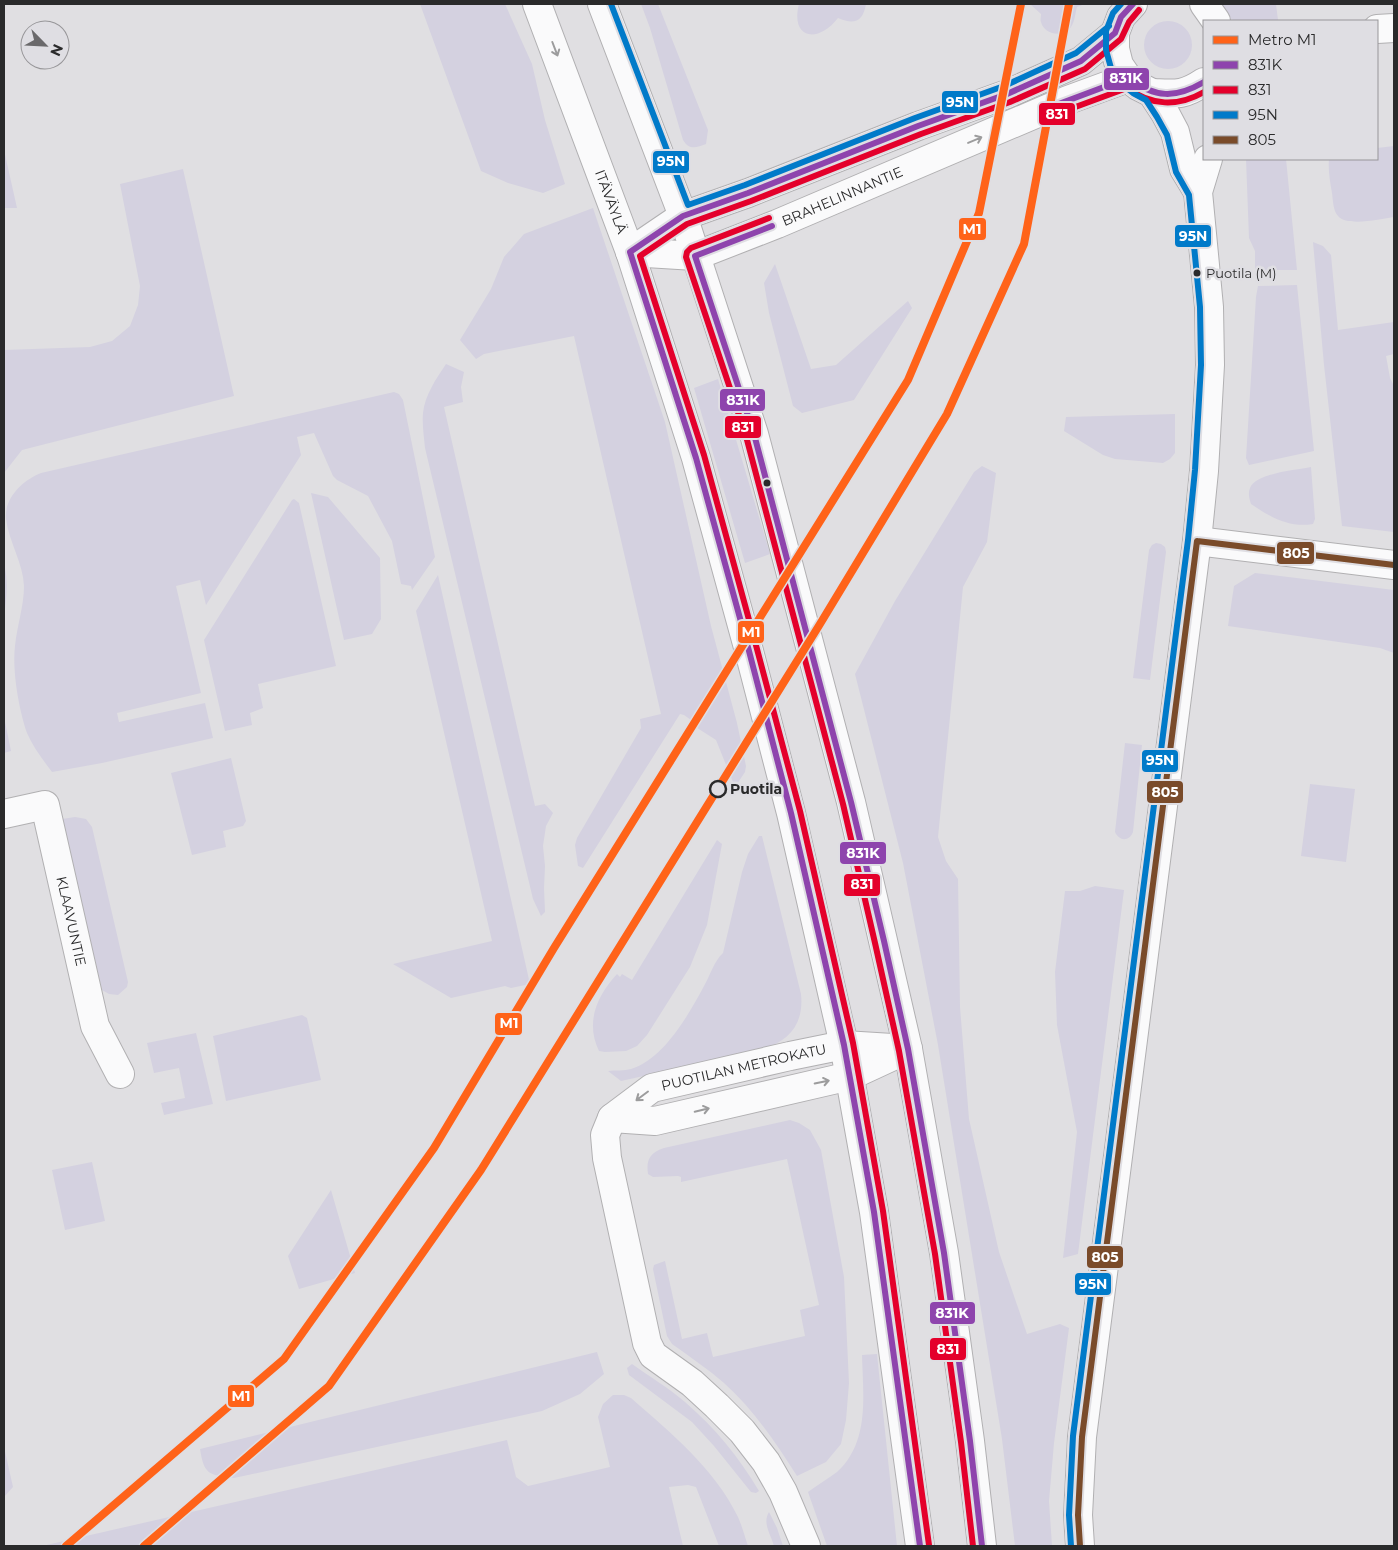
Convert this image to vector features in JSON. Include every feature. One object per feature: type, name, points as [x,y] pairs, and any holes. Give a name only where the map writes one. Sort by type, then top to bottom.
[{"type":"main road","name":"ITÄVÄYLÄ","points":[[537,4],[630,252],[696,458],[791,813],[844,1044],[874,1212],[920,1546]]},
{"type":"main road","points":[[602,4],[683,216],[756,443],[851,802],[908,1049],[944,1253],[970,1441],[982,1546]]},
{"type":"main road","points":[[1133,4],[1121,17],[1115,33],[1115,49],[1119,65],[1128,78],[1138,86],[1152,92],[1180,94],[1203,83]]},
{"type":"main road","points":[[1204,4],[1215,20]]},
{"type":"main road","points":[[1378,29],[1394,28]]},
{"type":"main road","points":[[630,252],[683,216],[1007,94],[1081,61],[1115,33]]},
{"type":"main road","name":"BRAHELINNANTIE","points":[[630,252],[695,256],[777,224],[1068,100],[1128,78]]},
{"type":"main road","points":[[1152,92],[1175,132],[1184,169],[1198,192]]},
{"type":"main road","points":[[1080,1546],[1078,1515],[1082,1437],[1197,541],[1204,472],[1210,365],[1209,307],[1198,192],[1208,160]]},
{"type":"main road","points":[[1197,541],[1394,565]]},
{"type":"main road","name":"KLAAVUNTIE","points":[[4,814],[45,805],[95,1026],[120,1074]]},
{"type":"main road","name":"PUOTILAN METROKATU","points":[[612,1118],[652,1088],[844,1044],[908,1049]]},
{"type":"main road","points":[[806,1546],[783,1492],[766,1462],[754,1447],[736,1425],[692,1383],[653,1356],[647,1342],[607,1158],[605,1135],[612,1118],[655,1121],[850,1076],[908,1049]]},
{"type":"shaded area","points":[[420,4],[505,4],[532,64],[545,120],[565,184],[543,193],[508,183],[481,171]]},
{"type":"shaded area","points":[[641,4],[658,4],[708,130],[706,144],[690,147],[683,140],[650,28]]},
{"type":"shaded area","points":[[799,4],[866,4],[863,15],[857,20],[849,21],[838,18],[822,32],[808,34],[802,31],[798,25]]},
{"type":"shaded area","points":[[1030,4],[1085,4],[1077,7],[1074,20],[1068,30],[1064,33],[1055,34],[1046,30],[1041,21],[1041,14]]},
{"type":"shaded area","points":[[1212,4],[1276,4],[1278,20],[1234,20],[1225,18]]},
{"type":"shaded area","points":[[1168,21],[1177,23],[1185,28],[1190,36],[1192,45],[1190,54],[1185,62],[1177,67],[1168,69],[1159,67],[1151,62],[1146,54],[1144,45],[1146,36],[1151,28],[1159,23]]},
{"type":"shaded area","points":[[1394,146],[1394,217],[1356,222],[1342,219],[1335,211],[1329,176],[1329,160],[1378,160],[1378,148]]},
{"type":"shaded area","points":[[4,150],[17,208],[4,208]]},
{"type":"shaded area","points":[[1246,160],[1286,160],[1297,270],[1255,270],[1255,251],[1249,238]]},
{"type":"shaded area","points":[[183,169],[234,396],[22,450],[4,473],[4,350],[90,347],[112,341],[130,326],[138,305],[140,286],[120,184]]},
{"type":"shaded area","points":[[593,208],[665,422],[711,626],[737,723],[746,766],[745,772],[735,787],[716,740],[691,724],[691,720],[680,714],[583,868],[578,866],[575,845],[577,838],[641,728],[640,719],[661,714],[574,336],[484,354],[476,359],[460,340],[491,289],[504,257],[524,234]]},
{"type":"shaded area","points":[[1313,242],[1323,246],[1331,255],[1338,330],[1394,322],[1394,354],[1386,356],[1390,378],[1394,386],[1394,532],[1342,526],[1324,365]]},
{"type":"shaded area","points":[[775,264],[811,369],[836,365],[908,301],[912,308],[854,400],[802,413],[793,406],[769,313],[764,283]]},
{"type":"shaded area","points":[[1297,285],[1314,451],[1249,465],[1246,458],[1258,286]]},
{"type":"shaded area","points":[[446,364],[464,372],[461,387],[463,402],[444,407],[535,806],[545,804],[553,813],[546,826],[543,846],[545,912],[541,916],[533,899],[425,448],[424,406],[432,387]]},
{"type":"shaded area","points":[[718,379],[770,554],[745,563],[694,388]]},
{"type":"shaded area","points":[[394,392],[399,394],[403,400],[435,557],[412,590],[411,586],[401,584],[392,541],[368,496],[333,476],[314,433],[297,437],[301,455],[206,605],[200,580],[176,586],[201,693],[117,713],[119,722],[205,703],[213,738],[102,763],[52,772],[27,733],[21,713],[14,667],[15,646],[24,586],[21,569],[8,528],[6,511],[11,497],[21,485],[41,473]]},
{"type":"shaded area","points":[[1175,414],[1175,453],[1163,463],[1115,459],[1103,455],[1064,431],[1066,417]]},
{"type":"shaded area","points":[[982,466],[996,473],[987,542],[963,587],[938,837],[946,861],[958,879],[960,1007],[969,1119],[999,1252],[1027,1334],[1060,1324],[1069,1328],[1054,1443],[1049,1501],[1052,1546],[1015,1546],[1002,1439],[938,1045],[903,863],[855,674],[895,601],[974,472]]},
{"type":"shaded area","points":[[1311,467],[1315,519],[1313,524],[1288,523],[1265,513],[1251,504],[1250,488],[1260,479],[1277,473]]},
{"type":"shaded area","points":[[311,493],[328,497],[380,558],[381,619],[372,634],[344,640]]},
{"type":"shaded area","points":[[294,499],[299,503],[336,666],[258,684],[263,708],[250,713],[252,725],[225,731],[204,640]]},
{"type":"shaded area","points":[[1156,543],[1165,547],[1166,552],[1150,680],[1133,678],[1149,550]]},
{"type":"shaded area","points":[[4,564],[7,584],[4,618]]},
{"type":"shaded area","points":[[1255,573],[1394,590],[1394,653],[1380,648],[1228,626],[1234,586]]},
{"type":"shaded area","points":[[438,575],[530,984],[511,988],[505,986],[451,998],[393,964],[492,941],[416,611]]},
{"type":"shaded area","points":[[4,717],[11,751],[4,753]]},
{"type":"shaded area","points":[[1125,743],[1142,745],[1133,832],[1127,839],[1121,839],[1115,832]]},
{"type":"shaded area","points":[[231,758],[246,821],[243,826],[223,831],[226,847],[192,855],[171,773]]},
{"type":"shaded area","points":[[1310,784],[1355,789],[1346,862],[1301,856]]},
{"type":"shaded area","points":[[75,817],[86,819],[92,827],[128,982],[127,987],[118,995],[109,994],[102,990],[62,819]]},
{"type":"shaded area","points":[[759,836],[762,836],[801,994],[800,1015],[797,1023],[793,1030],[779,1042],[761,1050],[621,1081],[608,1071],[628,1070],[643,1064],[665,1046],[683,1022],[723,953],[742,872],[748,854]]},
{"type":"shaded area","points":[[717,840],[722,844],[707,925],[690,967],[647,1035],[637,1046],[626,1051],[599,1051],[593,1030],[593,1020],[595,1010],[604,991],[617,974],[620,977],[622,974],[632,980]]},
{"type":"shaded area","points":[[1095,886],[1124,890],[1078,1254],[1063,1258],[1077,1132],[1057,1025],[1055,972],[1065,891],[1080,891]]},
{"type":"shaded area","points":[[302,1015],[307,1018],[321,1080],[226,1101],[213,1036]]},
{"type":"shaded area","points":[[196,1033],[213,1104],[164,1115],[161,1103],[185,1098],[179,1068],[154,1073],[147,1043]]},
{"type":"shaded area","points":[[790,1120],[810,1130],[821,1150],[844,1277],[849,1383],[846,1420],[841,1444],[826,1462],[797,1476],[764,1427],[735,1393],[712,1373],[672,1344],[667,1336],[653,1269],[654,1265],[665,1261],[682,1339],[707,1333],[713,1357],[805,1336],[800,1310],[819,1305],[787,1159],[681,1182],[681,1177],[678,1176],[653,1177],[648,1174],[648,1160],[652,1154],[664,1148]]},
{"type":"shaded area","points":[[92,1162],[105,1221],[65,1230],[52,1170]]},
{"type":"shaded area","points":[[331,1190],[355,1273],[299,1289],[288,1256]]},
{"type":"shaded area","points":[[597,1352],[604,1374],[580,1394],[542,1411],[234,1478],[213,1474],[203,1464],[200,1449]]},
{"type":"shaded area","points":[[877,1354],[897,1546],[827,1546],[808,1492],[837,1472],[848,1460],[855,1447],[862,1417],[862,1355]]},
{"type":"shaded area","points":[[632,1364],[679,1397],[706,1422],[735,1455],[759,1491],[756,1493],[751,1492],[692,1422],[629,1375],[627,1368]]},
{"type":"shaded area","points":[[613,1395],[624,1395],[631,1398],[676,1438],[704,1467],[717,1483],[738,1517],[748,1546],[719,1546],[696,1487],[688,1485],[669,1487],[683,1546],[42,1546],[507,1440],[516,1477],[528,1486],[610,1467],[598,1417],[603,1404]]},
{"type":"shaded area","points":[[4,1447],[13,1487],[4,1497]]},
{"type":"shaded area","points":[[769,1512],[783,1546],[774,1546],[766,1520]]},
{"type":"metro line","name":"M1","points":[[66,1546],[284,1359],[434,1148],[554,948],[908,380],[979,213],[1021,4]]},
{"type":"metro line","name":"M1","points":[[144,1546],[329,1386],[481,1170],[820,624],[947,414],[1024,244],[1069,4]]},
{"type":"transit line","name":"95N","points":[[611,4],[688,205],[1004,86],[1076,53],[1109,26]]},
{"type":"transit line","name":"95N","points":[[1071,1546],[1069,1515],[1073,1436],[1188,540],[1195,470],[1201,365],[1200,307],[1189,195],[1176,172],[1167,135],[1157,117],[1146,100],[1122,84],[1111,68],[1106,50],[1106,31],[1113,13],[1121,4]]},
{"type":"transit line","name":"831K","points":[[920,1546],[874,1212],[844,1045],[791,813],[749,651],[696,458],[630,252],[683,216],[1007,94],[1081,61],[1115,33],[1121,17],[1133,4]]},
{"type":"transit line","name":"831","points":[[929,1545],[883,1211],[853,1043],[800,811],[757,649],[704,455],[640,256],[687,224],[751,201],[921,134],[1010,102],[1085,69],[1121,39],[1129,22],[1139,10]]},
{"type":"transit line","name":"831K","points":[[1048,108],[1128,78],[1156,93],[1165,94],[1194,88],[1203,83]]},
{"type":"transit line","name":"831","points":[[1051,116],[1127,88],[1146,98],[1165,102],[1184,100],[1203,92]]},
{"type":"transit line","name":"831","points":[[769,218],[691,248],[687,252],[686,257],[746,436],[843,804],[875,943],[899,1051],[935,1254],[961,1442],[973,1546]]},
{"type":"transit line","name":"831K","points":[[772,226],[695,256],[754,434],[851,802],[884,941],[908,1049],[944,1253],[970,1441],[982,1546]]},
{"type":"transit line","name":"805","points":[[1197,541],[1394,565]]},
{"type":"transit line","name":"805","points":[[1080,1546],[1078,1515],[1082,1437],[1197,541]]},
{"type":"place","name":"Puotila (M)","points":[[1197,273]]},
{"type":"place","name":"Puotila","points":[[718,789]]}]
